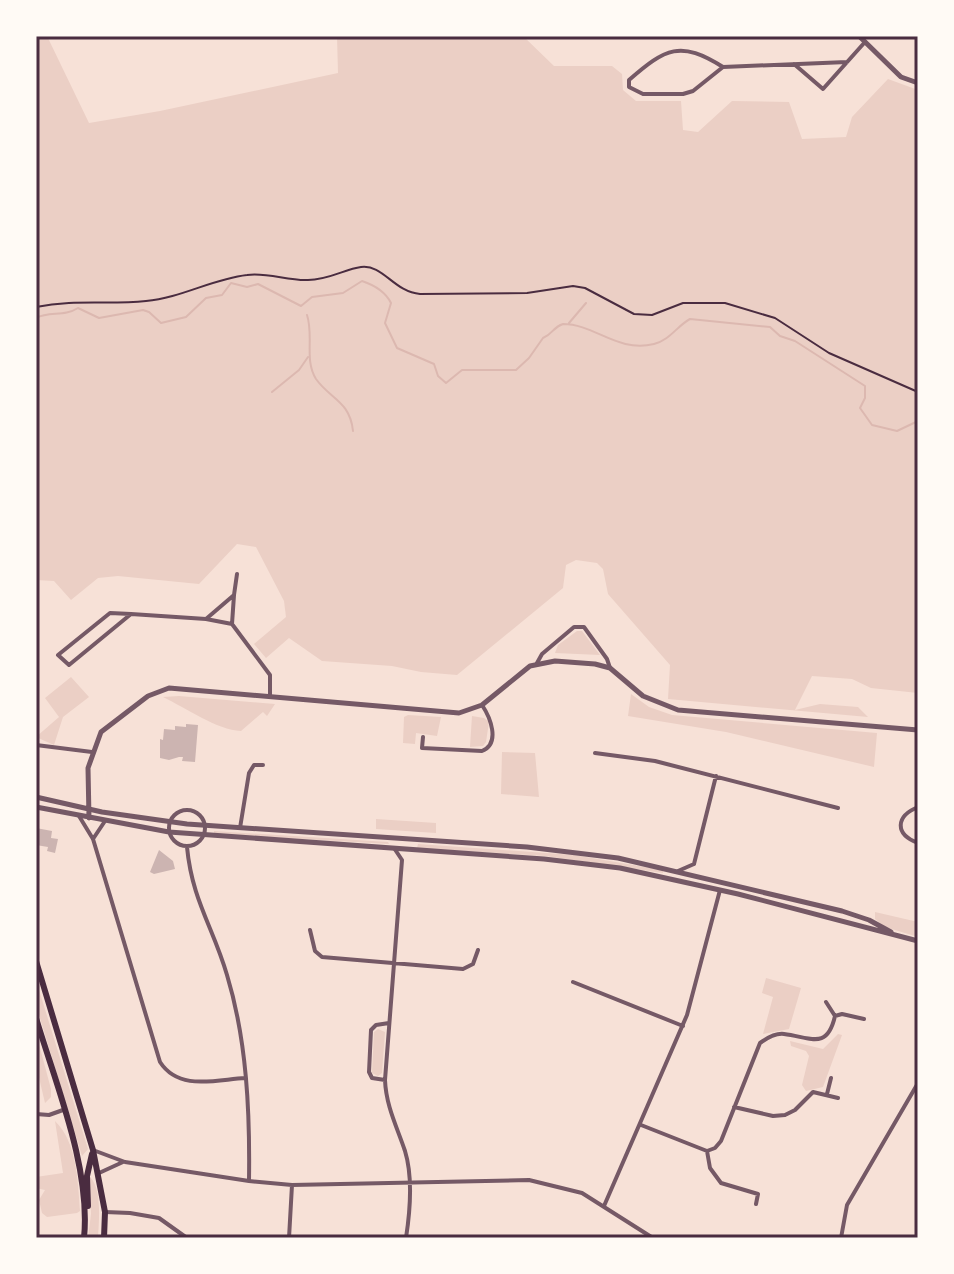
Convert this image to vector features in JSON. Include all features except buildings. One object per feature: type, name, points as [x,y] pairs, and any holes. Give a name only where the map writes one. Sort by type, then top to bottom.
[{"type":"main road","points":[[36,961],[99,1173],[105,1212],[104,1238]]},
{"type":"main road","points":[[36,1018],[79,1160],[85,1222]]},
{"type":"main road","points":[[84,1238],[93,1150]]},
{"type":"main road","points":[[79,1160],[99,1173]]},
{"type":"street","points":[[859,36],[901,77],[918,83]]},
{"type":"street","points":[[793,64],[823,89],[865,42]]},
{"type":"street","points":[[723,67],[693,91],[683,94],[643,94],[629,87],[629,80],[652,59],[664,53],[698,52],[723,67],[847,62]]},
{"type":"street","points":[[237,574],[232,624],[270,675],[270,697]]},
{"type":"street","points":[[206,619],[234,595]]},
{"type":"street","points":[[131,614],[69,665],[58,655],[110,613],[131,614],[206,619],[232,624]]},
{"type":"street","points":[[537,663],[542,654],[574,627],[584,627],[610,668],[643,696],[678,710],[918,730]]},
{"type":"street","points":[[89,818],[88,768],[101,732],[148,696],[160,691],[178,689],[459,713],[482,705],[537,663],[555,661],[610,668]]},
{"type":"street","points":[[423,737],[422,748],[482,751],[489,748],[491,720],[482,705]]},
{"type":"street","points":[[36,745],[92,752]]},
{"type":"street","points":[[595,753],[655,761],[838,808]]},
{"type":"street","points":[[240,828],[249,773],[254,765],[263,765]]},
{"type":"street","points":[[702,876],[694,864],[716,776]]},
{"type":"street","points":[[36,797],[90,810],[205,826],[543,848],[618,858],[842,911],[869,920],[899,936]]},
{"type":"street","points":[[36,807],[169,832],[414,849],[620,868],[721,889],[918,941]]},
{"type":"street","points":[[918,807],[906,812],[901,821],[902,832],[918,843]]},
{"type":"street","points":[[191,810],[203,819],[204,835],[197,843],[187,847],[179,845],[169,832],[169,822],[177,813],[191,810]]},
{"type":"street","points":[[79,816],[93,839],[160,1062],[173,1078],[186,1082],[245,1078]]},
{"type":"street","points":[[93,839],[105,821]]},
{"type":"street","points":[[394,838],[394,848],[402,860],[385,1080],[388,1108],[407,1155],[406,1238]]},
{"type":"street","points":[[402,860],[414,849],[414,839]]},
{"type":"street","points":[[187,847],[196,896],[226,971],[239,1026],[249,1134],[249,1181]]},
{"type":"street","points":[[678,871],[694,864]]},
{"type":"street","points":[[678,871],[676,876],[690,882]]},
{"type":"street","points":[[604,1206],[683,1026],[722,885],[713,879]]},
{"type":"street","points":[[310,930],[315,951],[322,957],[463,969],[473,964],[478,950]]},
{"type":"street","points":[[573,982],[683,1026]]},
{"type":"street","points":[[707,1151],[721,1141],[760,1043],[781,1033],[811,1041],[824,1037],[832,1029],[835,1016],[826,1002]]},
{"type":"street","points":[[835,1016],[842,1014],[864,1019]]},
{"type":"street","points":[[385,1080],[372,1078],[369,1072],[371,1030],[376,1025],[390,1023]]},
{"type":"street","points":[[827,1094],[831,1078]]},
{"type":"street","points":[[841,1238],[847,1205],[918,1083]]},
{"type":"street","points":[[734,1107],[773,1116],[795,1110],[813,1092],[838,1098]]},
{"type":"street","points":[[36,1114],[49,1115],[63,1110]]},
{"type":"street","points":[[641,1125],[707,1151]]},
{"type":"street","points":[[93,1150],[103,1151],[107,1156],[125,1162],[292,1185],[529,1180],[582,1193],[653,1238]]},
{"type":"street","points":[[707,1151],[713,1176],[721,1183],[758,1194],[756,1204]]},
{"type":"street","points":[[107,1156],[108,1168]]},
{"type":"street","points":[[99,1173],[125,1162]]},
{"type":"street","points":[[289,1238],[292,1185]]},
{"type":"street","points":[[105,1212],[159,1218],[187,1238]]},
{"type":"path","points":[[36,307],[74,301],[149,301],[170,298],[213,281],[250,274],[307,280],[335,277],[361,267],[380,271],[399,289],[408,293],[527,293],[573,286],[585,288],[634,314],[652,315],[683,303],[707,302],[725,303],[759,312],[787,324],[798,335],[829,353],[918,392]]},
{"type":"shaded area","points":[[36,36],[47,36],[89,123],[338,73],[337,36],[523,36],[554,66],[612,66],[622,74],[623,90],[636,101],[681,101],[683,130],[698,132],[732,101],[789,102],[802,139],[846,137],[852,117],[888,79],[918,90],[918,693],[871,688],[852,679],[812,676],[795,710],[820,704],[858,707],[868,717],[668,699],[670,665],[608,594],[603,569],[597,563],[576,560],[566,565],[563,588],[457,675],[322,661],[289,638],[266,658],[254,644],[286,617],[284,601],[256,547],[237,544],[199,584],[118,576],[98,578],[71,600],[54,581],[36,580]]},
{"type":"shaded area","points":[[577,631],[582,631],[600,655],[555,653],[558,645]]},
{"type":"shaded area","points":[[71,677],[89,697],[63,717],[54,745],[36,737],[59,717],[45,698]]},
{"type":"shaded area","points":[[631,694],[649,707],[672,715],[877,733],[874,767],[726,732],[628,716]]},
{"type":"shaded area","points":[[163,697],[275,704],[267,716],[263,712],[241,731],[212,723]]},
{"type":"shaded area","points":[[472,716],[489,722],[483,746],[470,747]]},
{"type":"shaded area","points":[[404,717],[441,717],[437,736],[416,733],[415,744],[403,743]]},
{"type":"shaded area","points":[[502,752],[535,753],[539,797],[501,794]]},
{"type":"shaded area","points":[[376,819],[436,823],[436,833],[376,829]]},
{"type":"shaded area","points":[[214,831],[388,842],[389,844],[214,834]]},
{"type":"shaded area","points":[[418,844],[574,855],[663,870],[663,873],[545,856],[417,848]]},
{"type":"shaded area","points":[[875,912],[918,922],[918,937],[885,927],[875,919]]},
{"type":"shaded area","points":[[766,978],[801,988],[789,1029],[763,1034],[773,997],[762,993]]},
{"type":"shaded area","points":[[36,980],[88,1149],[82,1156],[36,1005]]},
{"type":"shaded area","points":[[378,1029],[385,1032],[382,1073],[378,1076],[372,1073],[374,1032]]},
{"type":"shaded area","points":[[36,1033],[51,1089],[51,1097],[45,1103],[36,1065]]},
{"type":"shaded area","points":[[838,1034],[842,1035],[823,1087],[806,1091],[802,1085],[809,1056],[806,1051],[791,1046],[790,1041],[823,1049]]},
{"type":"shaded area","points":[[55,1121],[72,1151],[80,1211],[47,1217],[42,1213],[39,1200],[45,1190],[36,1188],[36,1177],[63,1173]]},
{"type":"shaded area","points":[[90,1177],[98,1197],[98,1238],[88,1238]]},
{"type":"waterway","points":[[36,318],[78,308],[99,318],[143,310],[161,323],[186,317],[206,298],[222,295],[231,283],[247,287],[258,284],[301,306],[312,297],[343,293],[362,281],[379,289],[391,303],[385,323],[397,348],[434,364],[438,376],[446,383],[462,370],[516,370],[543,338],[563,324],[586,328],[617,342],[641,346],[665,339],[690,319],[770,327],[865,386],[865,398],[860,408],[872,425],[897,431],[918,421]]},
{"type":"waterway","points":[[569,323],[586,303]]},
{"type":"waterway","points":[[307,315],[312,372],[321,386],[344,407],[353,431]]},
{"type":"waterway","points":[[272,392],[299,370],[308,357]]}]
